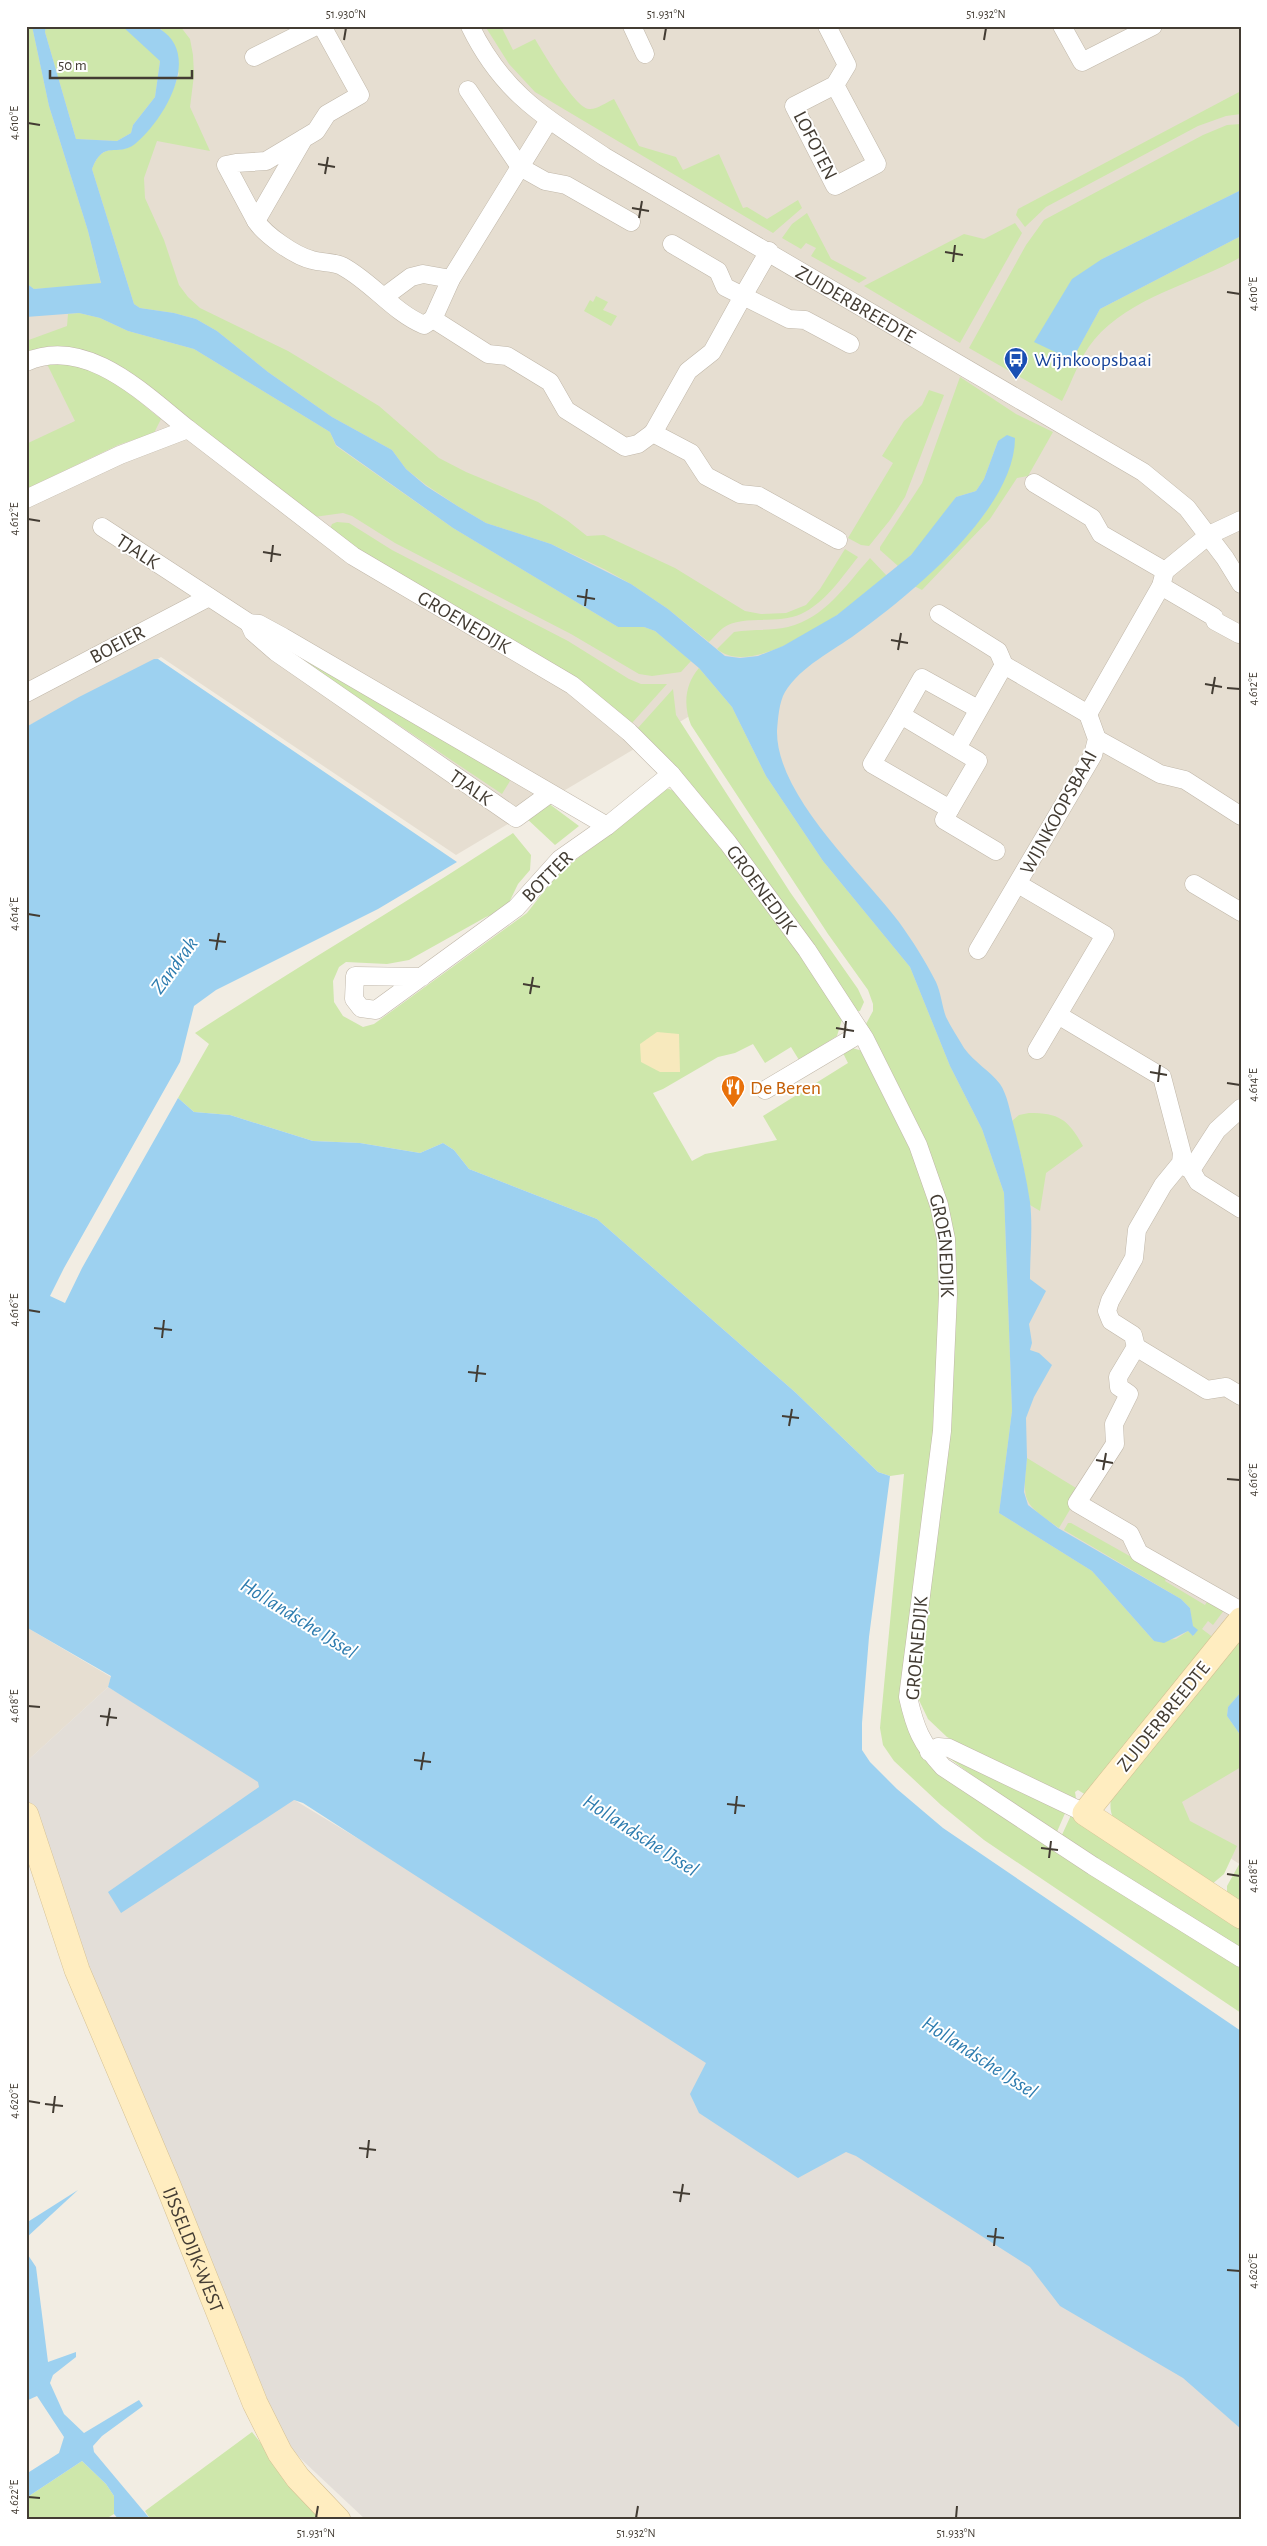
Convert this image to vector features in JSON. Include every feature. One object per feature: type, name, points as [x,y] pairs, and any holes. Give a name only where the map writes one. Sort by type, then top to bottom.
[{"type":"street","points":[[254,57],[316,26]]},
{"type":"street","points":[[322,26],[360,95],[326,114],[316,131],[266,161],[236,162],[226,166],[264,232],[310,260],[340,265],[371,285],[411,319],[424,325],[433,319],[450,279],[549,120]]},
{"type":"street","name":"ZUIDERBREEDTE","points":[[470,26],[505,82],[523,101],[549,120],[605,156],[1144,472],[1187,508],[1241,584]]},
{"type":"street","points":[[632,26],[645,54]]},
{"type":"street","points":[[827,26],[847,64],[836,85]]},
{"type":"street","points":[[1062,26],[1082,62],[1153,26]]},
{"type":"street","name":"LOFOTEN","points":[[836,85],[876,164],[835,186],[794,106],[836,85]]},
{"type":"street","points":[[468,90],[520,167],[545,181],[566,185],[631,222]]},
{"type":"street","points":[[256,221],[304,138]]},
{"type":"street","points":[[672,244],[718,271],[724,287],[790,319],[805,320],[850,344]]},
{"type":"street","points":[[433,319],[488,354],[507,356],[550,382],[566,410],[625,447],[638,444],[652,432],[688,371],[712,352],[769,251]]},
{"type":"street","points":[[384,297],[411,277],[423,274],[450,279]]},
{"type":"street","name":"GROENEDIJK","points":[[26,362],[46,354],[66,354],[84,358],[136,388],[353,556],[572,685],[629,732],[671,774],[728,843],[773,902],[861,1033],[897,1099],[918,1145],[940,1205],[946,1239],[948,1294],[942,1431],[908,1697],[915,1728],[929,1752],[943,1767],[1093,1866],[1241,1958]]},
{"type":"street","points":[[26,499],[120,455],[188,429]]},
{"type":"street","points":[[652,432],[691,453],[706,476],[740,494],[759,496],[838,540]]},
{"type":"street","points":[[1034,483],[1092,518],[1101,534],[1163,578],[1214,617],[1215,621],[1239,634]]},
{"type":"street","points":[[939,614],[998,651],[1004,665],[1088,714],[1163,578],[1208,535],[1241,520]]},
{"type":"street","name":"TJALK","points":[[102,527],[249,623],[259,624],[284,637],[549,794],[607,826]]},
{"type":"street","name":"BOEIER","points":[[26,693],[209,597]]},
{"type":"street","name":"TJALK","points":[[249,623],[253,632],[276,652],[516,818],[549,794]]},
{"type":"street","points":[[957,748],[1004,665]]},
{"type":"street","points":[[950,809],[872,764],[922,678],[978,709]]},
{"type":"street","points":[[392,732],[405,709]]},
{"type":"street","name":"WIJNKOOPSBAAI","points":[[978,950],[1093,755],[1097,739],[1088,714]]},
{"type":"street","points":[[901,716],[978,760],[944,820],[996,851]]},
{"type":"street","name":"WIJNKOOPSBAAI","points":[[1097,739],[1160,774],[1185,780],[1241,816]]},
{"type":"street","name":"BOTTER","points":[[422,977],[516,908],[560,859],[607,826],[671,774]]},
{"type":"street","name":"WIJNKOOPSBAAI","points":[[1018,884],[1105,935],[1037,1050]]},
{"type":"street","points":[[1194,884],[1241,912]]},
{"type":"street","points":[[1058,1015],[1162,1077],[1186,1167],[1198,1182],[1241,1209]]},
{"type":"street","points":[[766,1090],[861,1033]]},
{"type":"street","points":[[1241,1108],[1217,1130],[1186,1167],[1163,1185],[1138,1230],[1134,1258],[1110,1300],[1107,1311],[1111,1320],[1133,1335],[1136,1347],[1207,1390],[1226,1387],[1241,1396]]},
{"type":"street","points":[[1136,1347],[1118,1377],[1119,1388],[1129,1394],[1114,1424],[1115,1444],[1077,1503],[1130,1534],[1139,1554],[1241,1611]]},
{"type":"street","name":"ZUIDERBREEDTE","points":[[1085,1813],[1241,1620]]},
{"type":"street","points":[[929,1752],[938,1747],[948,1748],[1085,1813],[1241,1916]]},
{"type":"street","name":"IJSSELDIJK-WEST","points":[[26,1815],[74,1963],[168,2185],[255,2403],[285,2459],[298,2478],[338,2520]]},
{"type":"shaded area","points":[[26,26],[1241,26],[1241,1865],[955,1681],[974,1236],[870,980],[693,714],[456,855],[161,657],[26,727]]},
{"type":"shaded area","points":[[26,1627],[111,1677],[108,1687],[26,1762]]},
{"type":"shaded area","points":[[108,1687],[933,2187],[1241,2394],[1241,2520],[366,2520],[267,2427],[26,1819],[26,1762]]},
{"type":"green space","points":[[26,26],[32,26],[49,106],[88,231],[101,284],[34,289],[26,283]]},
{"type":"green space","points":[[46,26],[122,26],[157,56],[160,61],[155,97],[133,125],[131,133],[117,141],[76,139],[45,32]]},
{"type":"green space","points":[[156,26],[180,26],[190,39],[194,75],[190,107],[210,151],[157,141],[144,178],[145,198],[164,240],[179,285],[200,308],[288,351],[379,406],[439,458],[466,472],[538,502],[587,536],[604,535],[675,568],[745,611],[761,614],[786,613],[806,605],[820,589],[845,549],[858,557],[839,581],[810,609],[801,614],[782,619],[740,621],[723,628],[709,642],[668,609],[631,584],[604,569],[551,544],[486,523],[459,507],[406,469],[392,450],[332,417],[268,372],[217,331],[196,319],[174,313],[140,308],[134,304],[92,169],[101,154],[106,151],[129,147],[143,136],[162,112],[171,93],[179,74],[162,30]]},
{"type":"green space","points":[[485,26],[501,26],[513,50],[535,39],[568,90],[583,106],[589,109],[595,108],[614,99],[639,146],[676,157],[683,170],[719,154],[743,208],[747,207],[767,219],[798,200],[802,208],[773,233],[535,92],[509,64]]},
{"type":"green space","points":[[1241,91],[1241,114],[1226,116],[1198,126],[1046,207],[1025,227],[1016,215],[1018,209]]},
{"type":"green space","points":[[1241,124],[1241,190],[1102,259],[1072,359],[1100,309],[1241,236],[1241,257],[1163,292],[1126,312],[1109,325],[1094,340],[1084,354],[1062,401],[969,348],[1026,245],[1044,220],[1203,135],[1227,125]]},
{"type":"green space","points":[[807,213],[831,259],[867,278],[859,283],[811,256],[816,248],[806,243],[801,249],[782,238],[792,224]]},
{"type":"green space","points":[[1015,223],[1022,233],[960,343],[864,286],[964,234],[984,239]]},
{"type":"green space","points":[[596,296],[608,302],[603,310],[617,316],[611,326],[584,311],[590,300],[593,302]]},
{"type":"green space","points":[[79,313],[100,318],[128,331],[194,349],[330,432],[336,446],[453,528],[618,627],[644,627],[655,631],[691,661],[681,672],[652,676],[639,674],[571,634],[395,543],[352,516],[343,513],[314,517],[110,362],[69,347],[49,347],[26,352],[26,341],[67,326],[68,314]]},
{"type":"green space","points":[[46,362],[82,366],[113,382],[161,419],[154,433],[118,445],[26,489],[26,444],[75,421]]},
{"type":"green space","points":[[960,377],[1016,414],[1053,432],[1028,476],[1017,478],[990,519],[922,590],[914,586],[950,555],[985,513],[998,441],[984,479],[976,491],[956,497],[931,532],[911,555],[898,566],[880,550],[880,547],[922,483]]},
{"type":"green space","points":[[929,390],[944,395],[905,497],[890,520],[869,546],[861,545],[848,538],[893,463],[882,456],[904,421],[922,405]]},
{"type":"green space","points":[[337,522],[349,523],[392,550],[568,641],[629,679],[641,684],[667,684],[632,723],[373,561],[330,529],[332,524]]},
{"type":"green space","points":[[870,558],[887,576],[830,620],[805,635],[780,648],[756,655],[734,656],[717,649],[734,632],[788,627],[801,623],[813,616],[834,599]]},
{"type":"green space","points":[[257,630],[513,776],[502,794]]},
{"type":"green space","points":[[699,668],[732,707],[766,776],[823,861],[910,967],[950,1066],[982,1129],[1004,1193],[1012,1411],[999,1513],[1092,1571],[1154,1641],[1176,1639],[1188,1631],[1194,1636],[1190,1608],[1181,1599],[1064,1530],[1068,1523],[1167,1577],[1165,1581],[1205,1605],[1208,1600],[1225,1609],[1213,1625],[1208,1621],[1202,1629],[1214,1638],[1086,1795],[1078,1790],[1075,1792],[1076,1798],[1059,1796],[947,1737],[928,1719],[917,1696],[945,1472],[945,1197],[920,1130],[866,1024],[873,1011],[873,1004],[868,990],[828,934],[691,725],[686,702],[688,688]]},
{"type":"green space","points":[[673,689],[676,715],[790,892],[858,989],[864,1002],[860,1011],[857,1011],[637,729]]},
{"type":"green space","points":[[669,789],[681,797],[767,907],[843,1016],[837,1036],[799,1060],[791,1047],[765,1063],[753,1044],[735,1053],[718,1057],[653,1093],[692,1161],[705,1154],[777,1140],[763,1116],[848,1063],[842,1051],[852,1048],[863,1051],[883,1088],[926,1183],[937,1235],[940,1294],[936,1413],[905,1654],[921,1744],[1241,1965],[1241,2013],[984,1840],[941,1805],[894,1761],[883,1745],[880,1728],[904,1474],[890,1476],[878,1472],[795,1392],[597,1219],[469,1169],[454,1150],[443,1143],[420,1153],[360,1143],[313,1141],[230,1115],[194,1112],[178,1098],[209,1044],[195,1033],[513,833],[531,855],[530,870],[518,884],[506,909],[486,917],[409,960],[387,964],[346,962],[339,967],[333,981],[334,1002],[343,1016],[363,1027],[374,1024],[527,913],[559,872],[616,830],[662,790]]},
{"type":"green space","points":[[544,800],[579,826],[555,845],[525,817]]},
{"type":"green space","points":[[1029,1113],[1048,1114],[1062,1119],[1072,1129],[1083,1146],[1046,1173],[1040,1211],[1030,1205],[1022,1159],[1012,1121],[1019,1115]]},
{"type":"green space","points":[[1027,1458],[1081,1491],[1059,1528],[1037,1512],[1027,1500],[1025,1484]]},
{"type":"green space","points":[[1241,1632],[1241,1692],[1228,1707],[1227,1716],[1241,1736],[1241,1767],[1182,1802],[1190,1821],[1237,1846],[1224,1874],[1211,1885],[1114,1820],[1111,1809],[1111,1797]]},
{"type":"green space","points":[[949,1755],[1066,1811],[1056,1834],[1005,1800],[949,1758]]},
{"type":"green space","points":[[1072,1813],[1241,1924],[1241,1949],[1061,1837]]},
{"type":"green space","points":[[1241,1861],[1241,1909],[1227,1896],[1227,1886]]},
{"type":"green space","points":[[252,2432],[290,2480],[327,2520],[151,2520],[145,2511]]},
{"type":"green space","points":[[82,2461],[106,2484],[114,2496],[114,2514],[104,2520],[26,2520],[26,2498]]},
{"type":"sand","points":[[657,1032],[679,1034],[680,1072],[660,1072],[641,1062],[640,1044]]},
{"type":"water","points":[[147,25],[160,29],[172,41],[178,55],[178,71],[174,88],[167,105],[157,120],[135,144],[128,148],[106,151],[101,154],[92,169],[134,304],[140,308],[174,313],[196,319],[217,331],[268,372],[332,417],[392,450],[406,469],[426,486],[486,523],[551,544],[631,584],[668,609],[725,656],[740,658],[758,656],[783,646],[837,615],[911,555],[956,497],[976,491],[984,479],[998,441],[1007,435],[1015,438],[1010,465],[998,494],[979,521],[956,548],[904,597],[856,634],[808,667],[785,692],[781,701],[777,731],[780,756],[790,781],[805,807],[899,922],[919,951],[936,982],[946,1017],[964,1048],[972,1058],[996,1079],[1006,1098],[1023,1162],[1030,1202],[1030,1279],[1046,1291],[1029,1324],[1032,1343],[1030,1350],[1039,1353],[1052,1365],[1034,1397],[1026,1418],[1027,1458],[1024,1492],[1028,1505],[1058,1528],[1181,1599],[1190,1608],[1193,1626],[1198,1630],[1193,1636],[1188,1631],[1164,1643],[1154,1641],[1092,1571],[999,1513],[1012,1411],[1004,1193],[982,1129],[950,1066],[910,967],[823,861],[766,776],[732,707],[699,668],[655,631],[644,627],[618,627],[453,528],[336,445],[330,432],[194,349],[128,331],[100,318],[79,313],[26,317],[26,283],[34,289],[101,283],[88,231],[49,106],[32,26],[46,26],[45,32],[76,139],[117,141],[131,133],[133,125],[155,97],[160,61],[122,26]]},
{"type":"water","points":[[1241,190],[1241,236],[1100,309],[1072,360],[1034,342],[1072,279],[1102,259]]},
{"type":"water","points":[[154,659],[158,659],[457,862],[378,909],[216,990],[194,1006],[180,1062],[50,1296],[65,1303],[82,1268],[178,1098],[194,1112],[230,1115],[313,1141],[360,1143],[420,1153],[443,1143],[454,1150],[469,1169],[597,1219],[795,1392],[878,1472],[890,1476],[869,1637],[862,1723],[862,1750],[870,1762],[897,1789],[943,1828],[1241,2031],[1241,2429],[1183,2378],[1060,2306],[1030,2267],[856,2156],[846,2152],[798,2178],[699,2113],[690,2094],[706,2063],[303,1803],[294,1800],[121,1913],[108,1892],[259,1787],[258,1782],[108,1687],[111,1676],[26,1627],[26,727],[79,697]]},
{"type":"water","points":[[1241,1692],[1241,1736],[1227,1716],[1228,1707]]},
{"type":"water","points":[[78,2190],[26,2238],[26,2223]]},
{"type":"water","points":[[26,2252],[36,2267],[48,2362],[76,2352],[76,2357],[53,2375],[50,2383],[64,2414],[84,2433],[139,2400],[143,2406],[102,2436],[93,2446],[94,2452],[151,2520],[119,2520],[114,2514],[114,2496],[106,2484],[82,2461],[26,2498],[26,2474],[59,2453],[64,2437],[37,2396],[26,2401]]},
{"type":"place","name":"Wijnkoopsbaai","points":[[1016,380]]},
{"type":"place","name":"De Beren","points":[[733,1108]]},
{"type":"water label","name":"Zandrak","points":[[174,965]]},
{"type":"water label","name":"Hollandsche IJssel","points":[[299,1618]]},
{"type":"water label","name":"Hollandsche IJssel","points":[[641,1835]]},
{"type":"water label","name":"Hollandsche IJssel","points":[[980,2057]]}]
